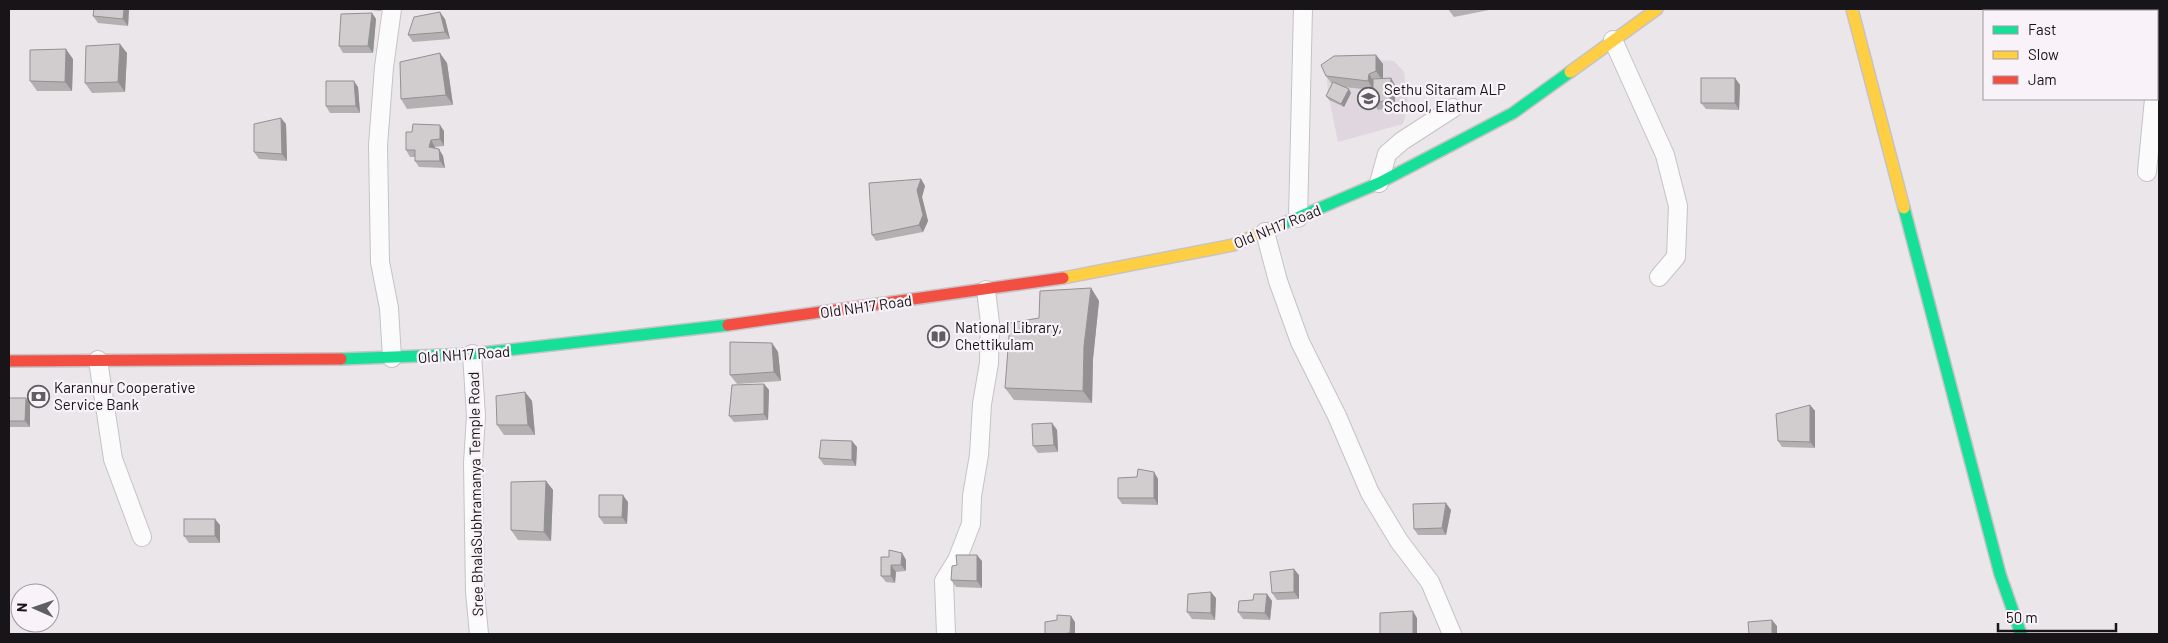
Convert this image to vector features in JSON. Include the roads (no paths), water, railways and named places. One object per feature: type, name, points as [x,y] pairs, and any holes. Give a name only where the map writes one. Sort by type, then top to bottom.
[{"type":"main road","name":"Old NH17 Road","points":[[9,361],[392,358],[472,354],[777,319],[986,290],[1095,274],[1233,245],[1379,183],[1514,113],[1657,9]]},
{"type":"main road","points":[[1852,9],[2000,574],[2021,634]]},
{"type":"street","points":[[392,9],[384,67],[378,145],[380,262],[388,308],[392,358]]},
{"type":"street","points":[[1298,218],[1303,9]]},
{"type":"street","points":[[1612,40],[1665,155],[1678,206],[1676,257],[1659,277]]},
{"type":"street","points":[[2158,56],[2159,42]]},
{"type":"street","points":[[2147,172],[2154,100]]},
{"type":"street","points":[[1379,183],[1387,154],[1402,141],[1453,108]]},
{"type":"street","points":[[1265,232],[1278,281],[1300,342],[1337,416],[1370,493],[1399,541],[1430,582],[1452,634]]},
{"type":"street","points":[[946,634],[944,581],[957,560],[972,524],[972,496],[979,455],[982,404],[989,363],[990,323],[986,290]]},
{"type":"street","name":"Sree BhalaSubhramanya Temple Road","points":[[472,354],[476,416],[473,463],[475,592],[479,634]]},
{"type":"street","points":[[98,360],[113,459],[142,537]]},
{"type":"place","name":"Sethu Sitaram ALP School, Elathur","points":[[1368,98]]},
{"type":"place","name":"National Library, Chettikulam","points":[[939,336]]},
{"type":"place","name":"Karannur Cooperative Service Bank","points":[[38,396]]}]
